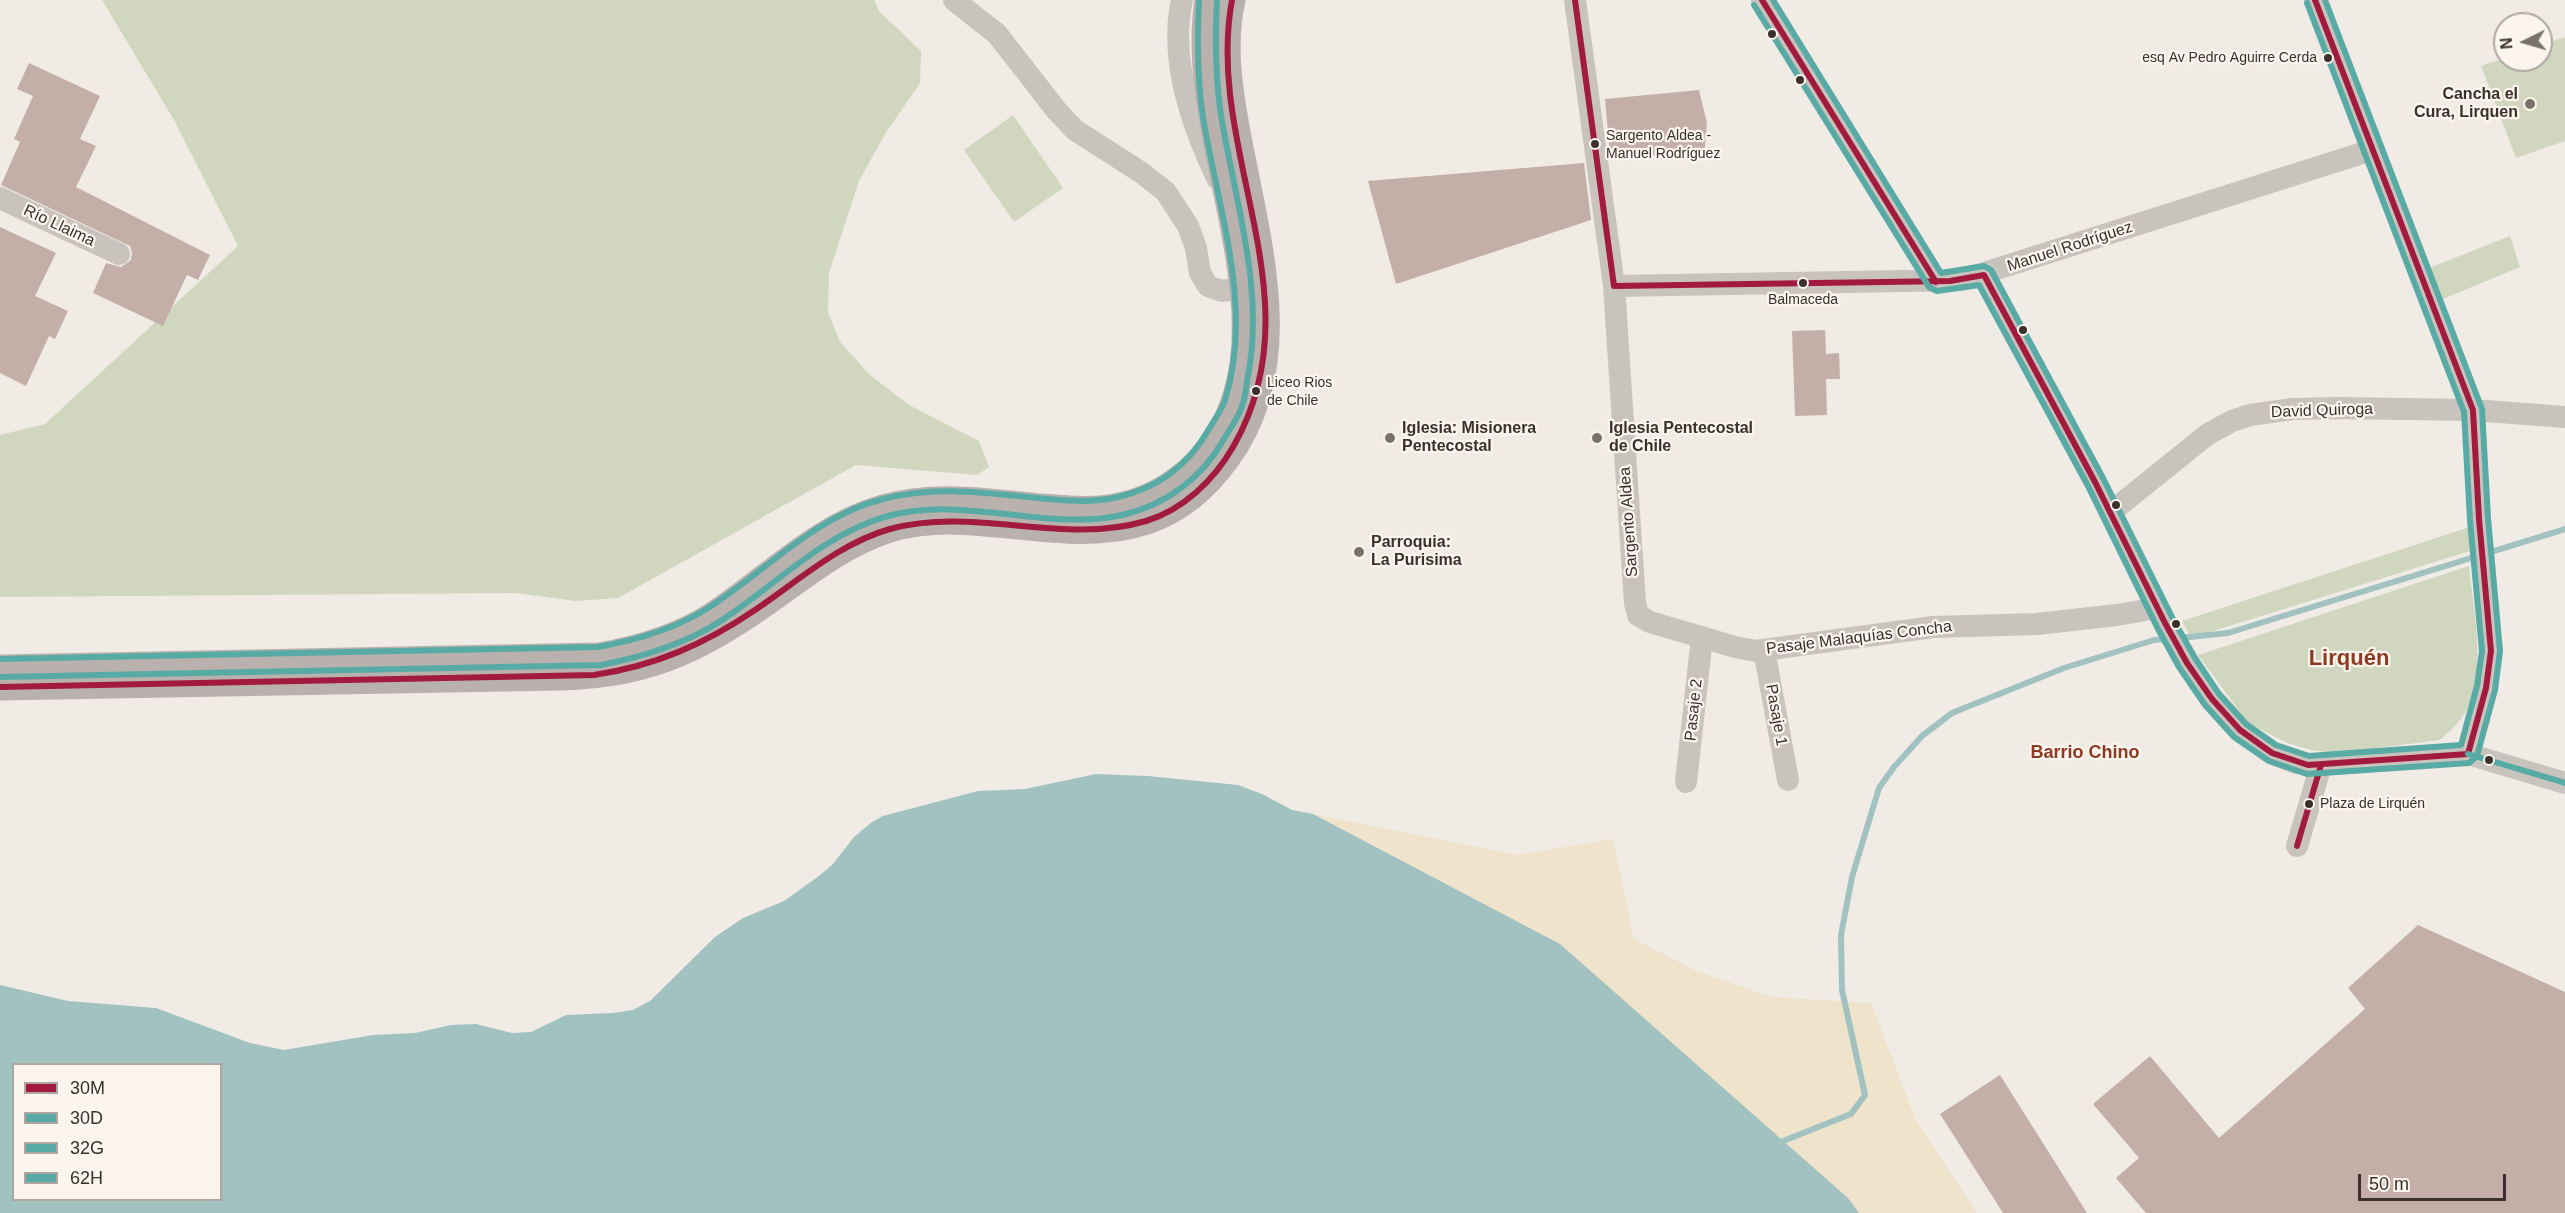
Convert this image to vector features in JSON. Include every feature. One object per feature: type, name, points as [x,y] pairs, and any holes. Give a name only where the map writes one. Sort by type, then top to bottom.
[{"type":"main road","points":[[0,668],[598,656],[645,646],[692,627],[714,614],[835,528],[880,509],[903,503],[945,499],[1083,510],[1103,509],[1135,502],[1165,488],[1192,468],[1221,432],[1232,412],[1241,383],[1246,354],[1253,287],[1227,199],[1205,74],[1205,26],[1208,0]]},
{"type":"main road","points":[[0,687],[606,675],[652,665],[697,647],[740,621],[832,556],[874,534],[897,527],[940,522],[1094,530],[1150,520],[1179,505],[1208,481],[1232,452],[1256,398],[1265,357],[1253,287],[1230,87],[1227,43],[1232,0]]},
{"type":"street","points":[[954,0],[998,34],[1057,111],[1075,130],[1142,173],[1166,192],[1188,226],[1196,248],[1200,273],[1205,283],[1215,290],[1222,291],[1253,287]]},
{"type":"street","points":[[1182,0],[1179,42],[1185,84],[1198,132],[1227,199]]},
{"type":"street","name":"Sargento Aldea","points":[[1575,0],[1614,286],[1635,603],[1638,615]]},
{"type":"street","points":[[1762,0],[1936,282]]},
{"type":"street","points":[[2315,0],[2473,410],[2480,528],[2490,636],[2490,665],[2468,754]]},
{"type":"street","name":"Manuel Rodríguez","points":[[1614,286],[1962,280],[1984,275],[2372,150]]},
{"type":"street","name":"Río Llaima","points":[[0,198],[119,254]]},
{"type":"street","points":[[1984,275],[2111,512],[2161,617],[2185,660],[2219,706],[2259,746],[2296,763],[2321,765],[2468,754],[2565,783]]},
{"type":"street","name":"David Quiroga","points":[[2111,512],[2208,434],[2250,415],[2318,408],[2473,410],[2565,417]]},
{"type":"street","name":"Pasaje Malaquías Concha","points":[[1638,615],[1650,622],[1749,650],[1764,650],[1933,627],[2161,617]]},
{"type":"street","name":"Pasaje 2","points":[[1686,782],[1702,638]]},
{"type":"street","name":"Pasaje 1","points":[[1764,650],[1788,780]]},
{"type":"street","points":[[2297,846],[2321,765]]},
{"type":"green space","points":[[102,0],[874,0],[879,11],[921,51],[920,83],[885,134],[859,181],[829,273],[828,312],[840,342],[870,375],[909,405],[979,441],[989,467],[977,475],[856,465],[618,598],[575,601],[516,593],[0,597],[0,435],[45,424],[238,246],[174,120]]},
{"type":"green space","name":"Cancha el Cura, Lirquen","points":[[2565,37],[2565,141],[2516,158],[2481,66],[2493,62],[2493,72],[2553,72],[2553,41]]},
{"type":"green space","points":[[1013,115],[1063,188],[1014,222],[964,150]]},
{"type":"green space","points":[[2510,236],[2520,267],[2438,301],[2427,269]]},
{"type":"green space","points":[[2473,526],[2473,550],[2191,638],[2182,621]]},
{"type":"green space","name":"Plaza de Lirquén","points":[[2469,566],[2476,621],[2476,679],[2465,713],[2440,740],[2337,753],[2311,750],[2287,743],[2248,723],[2198,655]]},
{"type":"sand","points":[[1313,814],[1517,855],[1613,839],[1634,939],[1695,970],[1771,997],[1871,1003],[1915,1118],[1977,1213],[1839,1213],[1560,944]]},
{"type":"water","points":[[1096,774],[1148,776],[1238,785],[1262,794],[1292,810],[1313,814],[1560,944],[1848,1198],[1859,1213],[0,1213],[0,985],[68,1001],[156,1008],[250,1043],[284,1050],[373,1035],[415,1033],[451,1025],[476,1024],[512,1033],[531,1032],[566,1015],[633,1010],[650,1001],[715,937],[743,918],[784,901],[819,876],[832,865],[854,837],[872,822],[883,816],[978,791],[1025,789]]},
{"type":"building","points":[[29,63],[100,96],[80,139],[96,146],[76,187],[210,255],[198,280],[187,275],[163,326],[93,293],[106,263],[121,267],[131,260],[130,246],[1,185],[20,142],[14,139],[33,96],[17,89]]},
{"type":"building","points":[[1699,90],[1707,123],[1704,157],[1610,154],[1605,99]]},
{"type":"building","points":[[1584,163],[1591,220],[1396,284],[1368,181]]},
{"type":"building","points":[[0,227],[56,253],[35,296],[68,311],[55,339],[49,336],[26,386],[0,373]]},
{"type":"building","points":[[1825,330],[1826,354],[1839,353],[1840,379],[1826,379],[1827,415],[1795,416],[1792,331]]},
{"type":"building","points":[[2418,925],[2565,992],[2565,1213],[2146,1213],[2116,1178],[2139,1158],[2093,1104],[2150,1056],[2219,1138],[2365,1009],[2348,988]]},
{"type":"building","points":[[2000,1075],[2087,1213],[2003,1213],[1940,1114]]},
{"type":"waterway","points":[[2180,638],[2228,633],[2565,529]]},
{"type":"waterway","points":[[1783,1141],[1851,1114],[1865,1095],[1842,990],[1841,935],[1852,877],[1879,788],[1894,767],[1922,736],[1952,713],[2064,668],[2154,640],[2166,639]]},
{"type":"transit line","name":"32G","points":[[0,659],[598,647],[655,633],[682,622],[708,608],[813,531],[858,507],[883,499],[919,492],[955,491],[1085,501],[1133,493],[1159,481],[1182,464],[1192,453],[1224,404],[1233,365],[1236,330],[1235,294],[1230,258],[1201,102],[1198,59],[1199,0]]},
{"type":"transit line","name":"30D","points":[[0,677],[601,665],[662,649],[705,630],[739,608],[820,548],[864,524],[888,516],[947,509],[1064,519],[1093,519],[1122,515],[1168,497],[1194,478],[1205,466],[1235,420],[1244,399],[1252,348],[1251,281],[1221,115],[1218,86],[1217,0]]},
{"type":"transit line","name":"30M","points":[[0,687],[594,675],[638,666],[698,643],[755,610],[837,553],[854,543],[890,529],[922,523],[954,522],[1083,530],[1114,528],[1146,521],[1173,509],[1207,482],[1233,447],[1256,391],[1265,336],[1263,280],[1232,113],[1228,57],[1232,0]]},
{"type":"transit line","name":"30M","points":[[1575,0],[1614,286],[1950,281],[1984,275],[2095,482],[2187,663],[2212,699],[2240,730],[2272,753],[2308,765],[2468,754],[2486,688],[2491,651],[2479,519],[2473,410],[2315,0]]},
{"type":"transit line","name":"30M","points":[[1762,0],[1936,282]]},
{"type":"transit line","name":"32G","points":[[1773,0],[1941,273],[1984,266],[1991,270],[2103,478],[2173,619],[2219,694],[2246,724],[2276,745],[2309,756],[2461,745],[2477,686],[2482,651],[2470,520],[2464,412],[2307,3]]},
{"type":"transit line","name":"30D","points":[[1754,5],[1929,287],[1937,291],[1979,285],[2088,486],[2179,667],[2205,705],[2234,737],[2269,761],[2307,774],[2469,763],[2477,756],[2495,690],[2500,651],[2488,518],[2482,409],[2325,0]]},
{"type":"transit line","name":"62H","points":[[2468,754],[2565,783]]},
{"type":"transit line","name":"30M","points":[[2297,846],[2321,765]]},
{"type":"place","name":"esq Av Pedro Aguirre Cerda","points":[[2328,58]]},
{"type":"place","name":"Cancha el Cura, Lirquen","points":[[2530,104]]},
{"type":"place","name":"Sargento Aldea - Manuel Rodríguez","points":[[1595,144]]},
{"type":"place","name":"Balmaceda","points":[[1803,283]]},
{"type":"place","name":"Liceo Rios de Chile","points":[[1256,391]]},
{"type":"place","name":"Iglesia: Misionera Pentecostal","points":[[1390,438]]},
{"type":"place","name":"Iglesia Pentecostal de Chile","points":[[1597,438]]},
{"type":"place","name":"Parroquia: La Purisima","points":[[1359,552]]},
{"type":"place","name":"Plaza de Lirquén","points":[[2309,804]]},
{"type":"district","name":"Lirquén","points":[[2349,659]]},
{"type":"district","name":"Barrio Chino","points":[[2085,753]]}]
